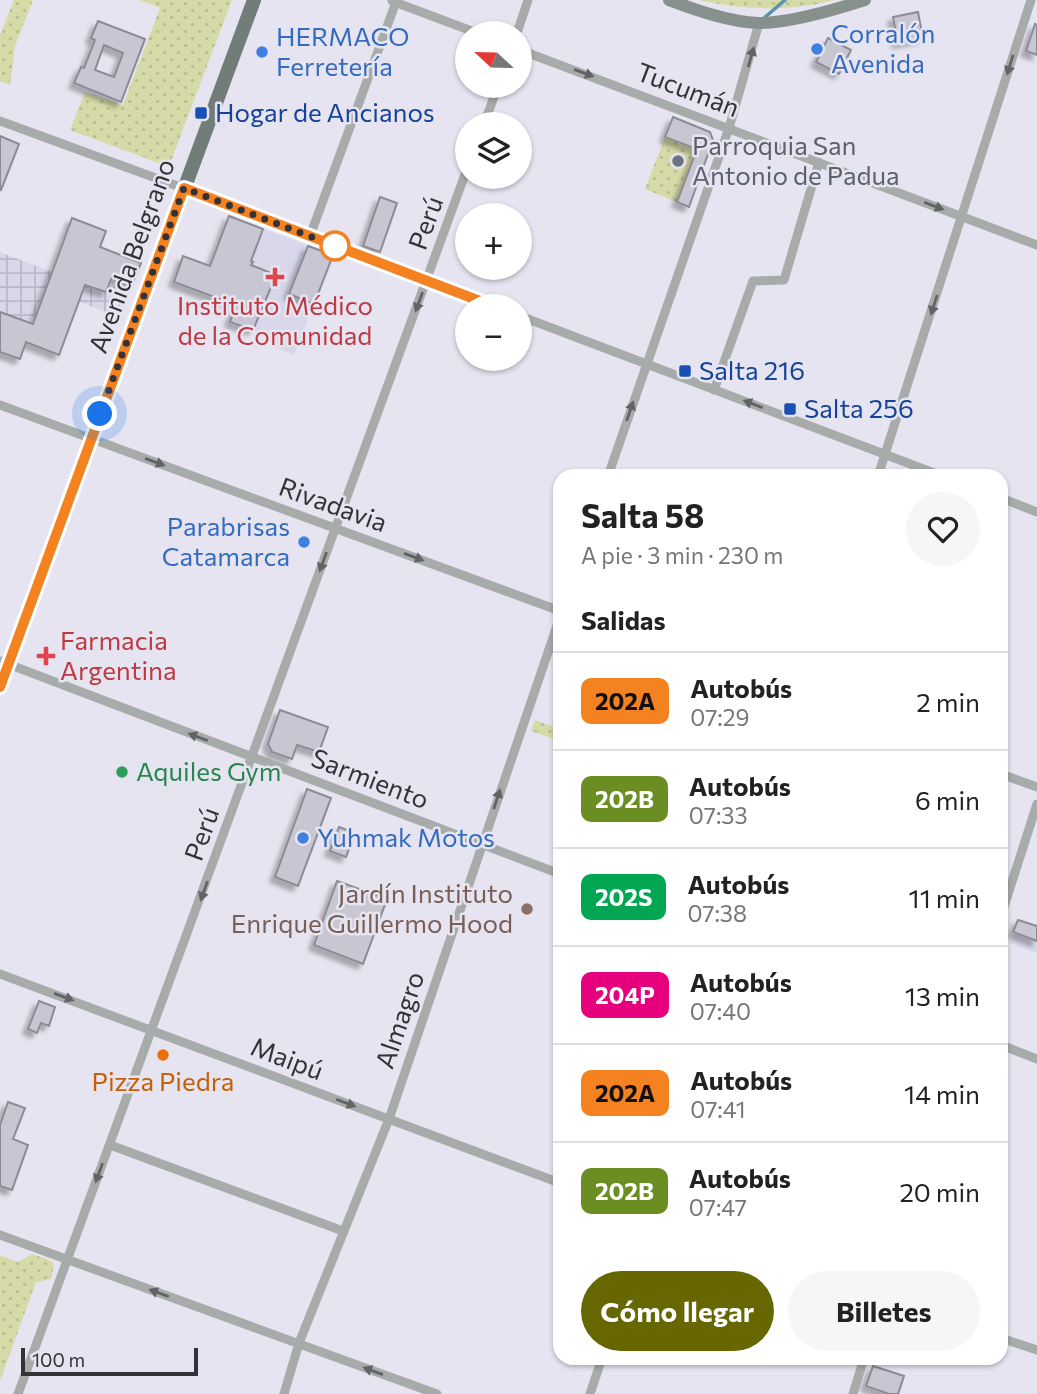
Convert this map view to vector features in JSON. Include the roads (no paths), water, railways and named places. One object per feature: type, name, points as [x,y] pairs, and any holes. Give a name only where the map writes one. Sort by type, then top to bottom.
[{"type":"main road","name":"Avenida Belgrano","points":[[0,687],[4,662],[91,439],[254,0]]},
{"type":"main road","points":[[669,0],[711,13],[759,23],[817,13],[865,0]]},
{"type":"street","points":[[521,21],[528,0]]},
{"type":"street","points":[[880,469],[1031,0]]},
{"type":"street","points":[[310,236],[393,1],[455,25]]},
{"type":"street","points":[[610,469],[729,128],[759,23]]},
{"type":"street","name":"Tucumán","points":[[532,54],[1037,246]]},
{"type":"street","points":[[0,121],[462,294]]},
{"type":"street","points":[[715,390],[753,281],[784,280],[818,162]]},
{"type":"street","name":"Perú","points":[[18,1394],[460,189]]},
{"type":"street","points":[[532,321],[924,469]]},
{"type":"street","name":"Rivadavia","points":[[0,405],[553,608]]},
{"type":"street","points":[[1008,501],[1037,512]]},
{"type":"street","name":"Almagro","points":[[284,1394],[299,1343],[388,1119],[553,637]]},
{"type":"street","name":"Sarmiento","points":[[4,662],[553,871]]},
{"type":"street","points":[[1008,777],[1037,787]]},
{"type":"street","points":[[1008,894],[1037,804]]},
{"type":"street","name":"Maipú","points":[[0,974],[553,1180]]},
{"type":"street","points":[[1008,1048],[1037,1059]]},
{"type":"street","points":[[110,1145],[343,1231]]},
{"type":"street","points":[[0,1235],[437,1394]]},
{"type":"street","points":[[1008,1340],[1037,1350]]},
{"type":"street","points":[[590,1394],[600,1365]]},
{"type":"street","points":[[853,1394],[862,1365]]},
{"type":"waterway","points":[[763,19],[785,0]]},
{"type":"place","name":"Corralón Avenida","points":[[817,49]]},
{"type":"place","name":"HERMACO Ferretería","points":[[262,52]]},
{"type":"place","name":"Hogar de Ancianos","points":[[201,113]]},
{"type":"place","name":"Parroquia San Antonio de Padua","points":[[678,161]]},
{"type":"place","name":"Instituto Médico de la Comunidad","points":[[275,277]]},
{"type":"place","name":"Salta 216","points":[[685,371]]},
{"type":"place","name":"Salta 256","points":[[790,409]]},
{"type":"place","name":"Parabrisas Catamarca","points":[[304,542]]},
{"type":"place","name":"Farmacia Argentina","points":[[46,656]]},
{"type":"place","name":"Aquiles Gym","points":[[122,772]]},
{"type":"place","name":"Yuhmak Motos","points":[[303,838]]},
{"type":"place","name":"Jardín Instituto Enrique Guillermo Hood","points":[[527,909]]},
{"type":"place","name":"Pizza Piedra","points":[[163,1055]]}]
